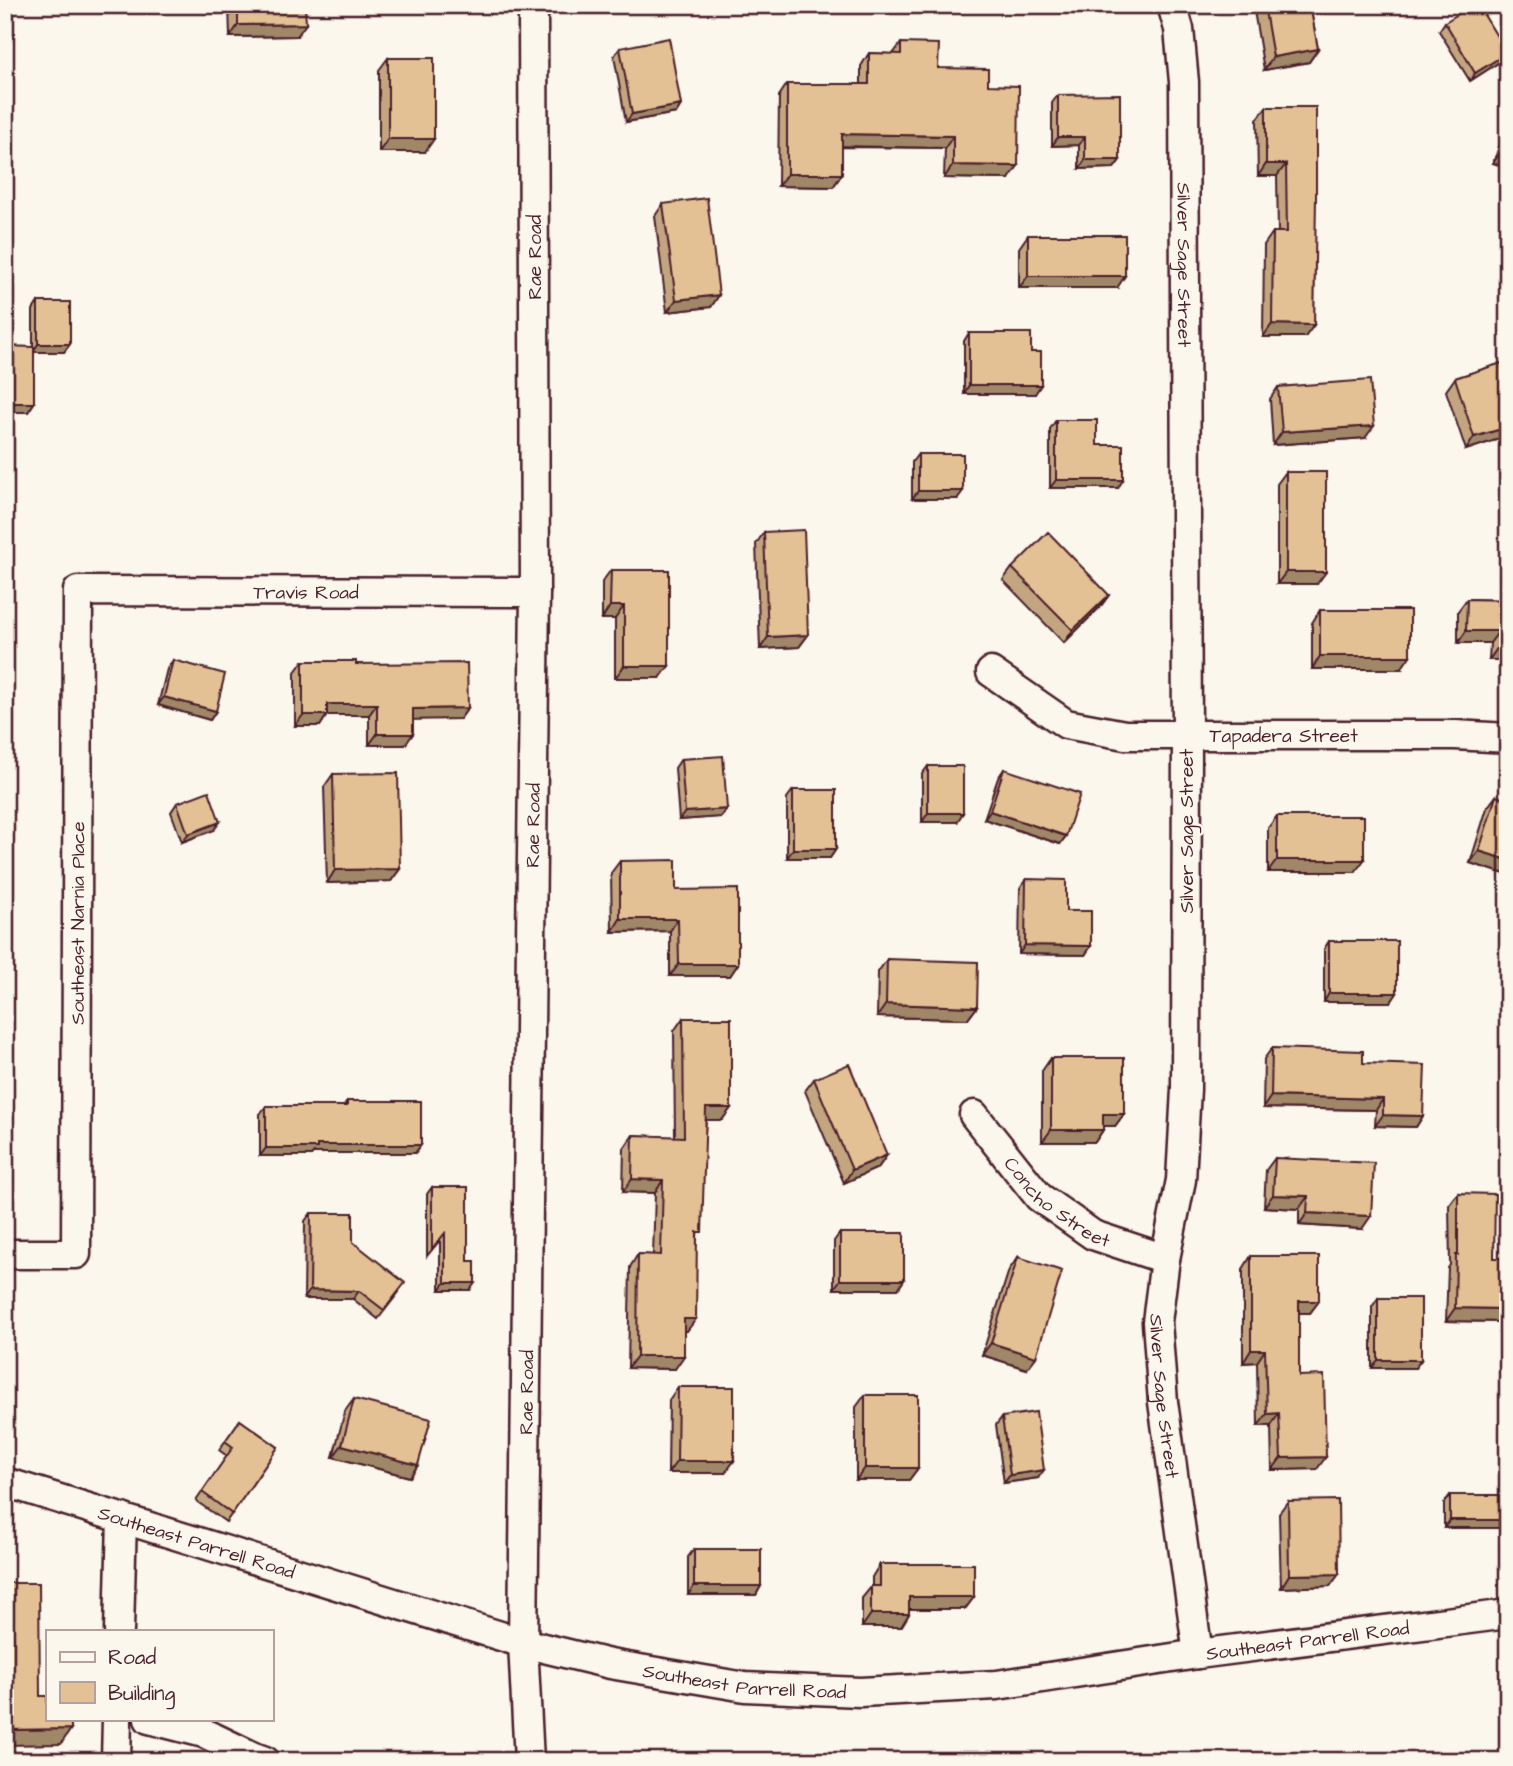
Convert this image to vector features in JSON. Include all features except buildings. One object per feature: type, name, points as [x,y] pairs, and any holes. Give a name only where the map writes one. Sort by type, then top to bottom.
[{"type":"street","name":"Rae Road","points":[[529,1761],[523,1643],[535,592],[533,5]]},
{"type":"street","name":"Silver Sage Street","points":[[1172,5],[1179,29],[1184,82],[1186,1089],[1181,1180],[1165,1259],[1157,1322],[1163,1402],[1198,1654]]},
{"type":"street","name":"Travis Road","points":[[78,591],[535,592]]},
{"type":"street","name":"Southeast Narnia Place","points":[[5,1254],[76,1254],[78,591]]},
{"type":"street","name":"Tapadera Street","points":[[991,672],[1066,724],[1125,735],[1455,735],[1508,738]]},
{"type":"street","name":"Concho Street","points":[[974,1115],[1039,1197],[1093,1235],[1165,1259]]},
{"type":"street","name":"Southeast Parrell Road","points":[[5,1482],[523,1643],[610,1664],[745,1687],[860,1692],[997,1685],[1198,1654],[1508,1615]]},
{"type":"street","points":[[119,1630],[122,1518]]},
{"type":"street","points":[[116,1761],[117,1720]]},
{"type":"street","points":[[153,1720],[204,1733],[265,1761]]}]
